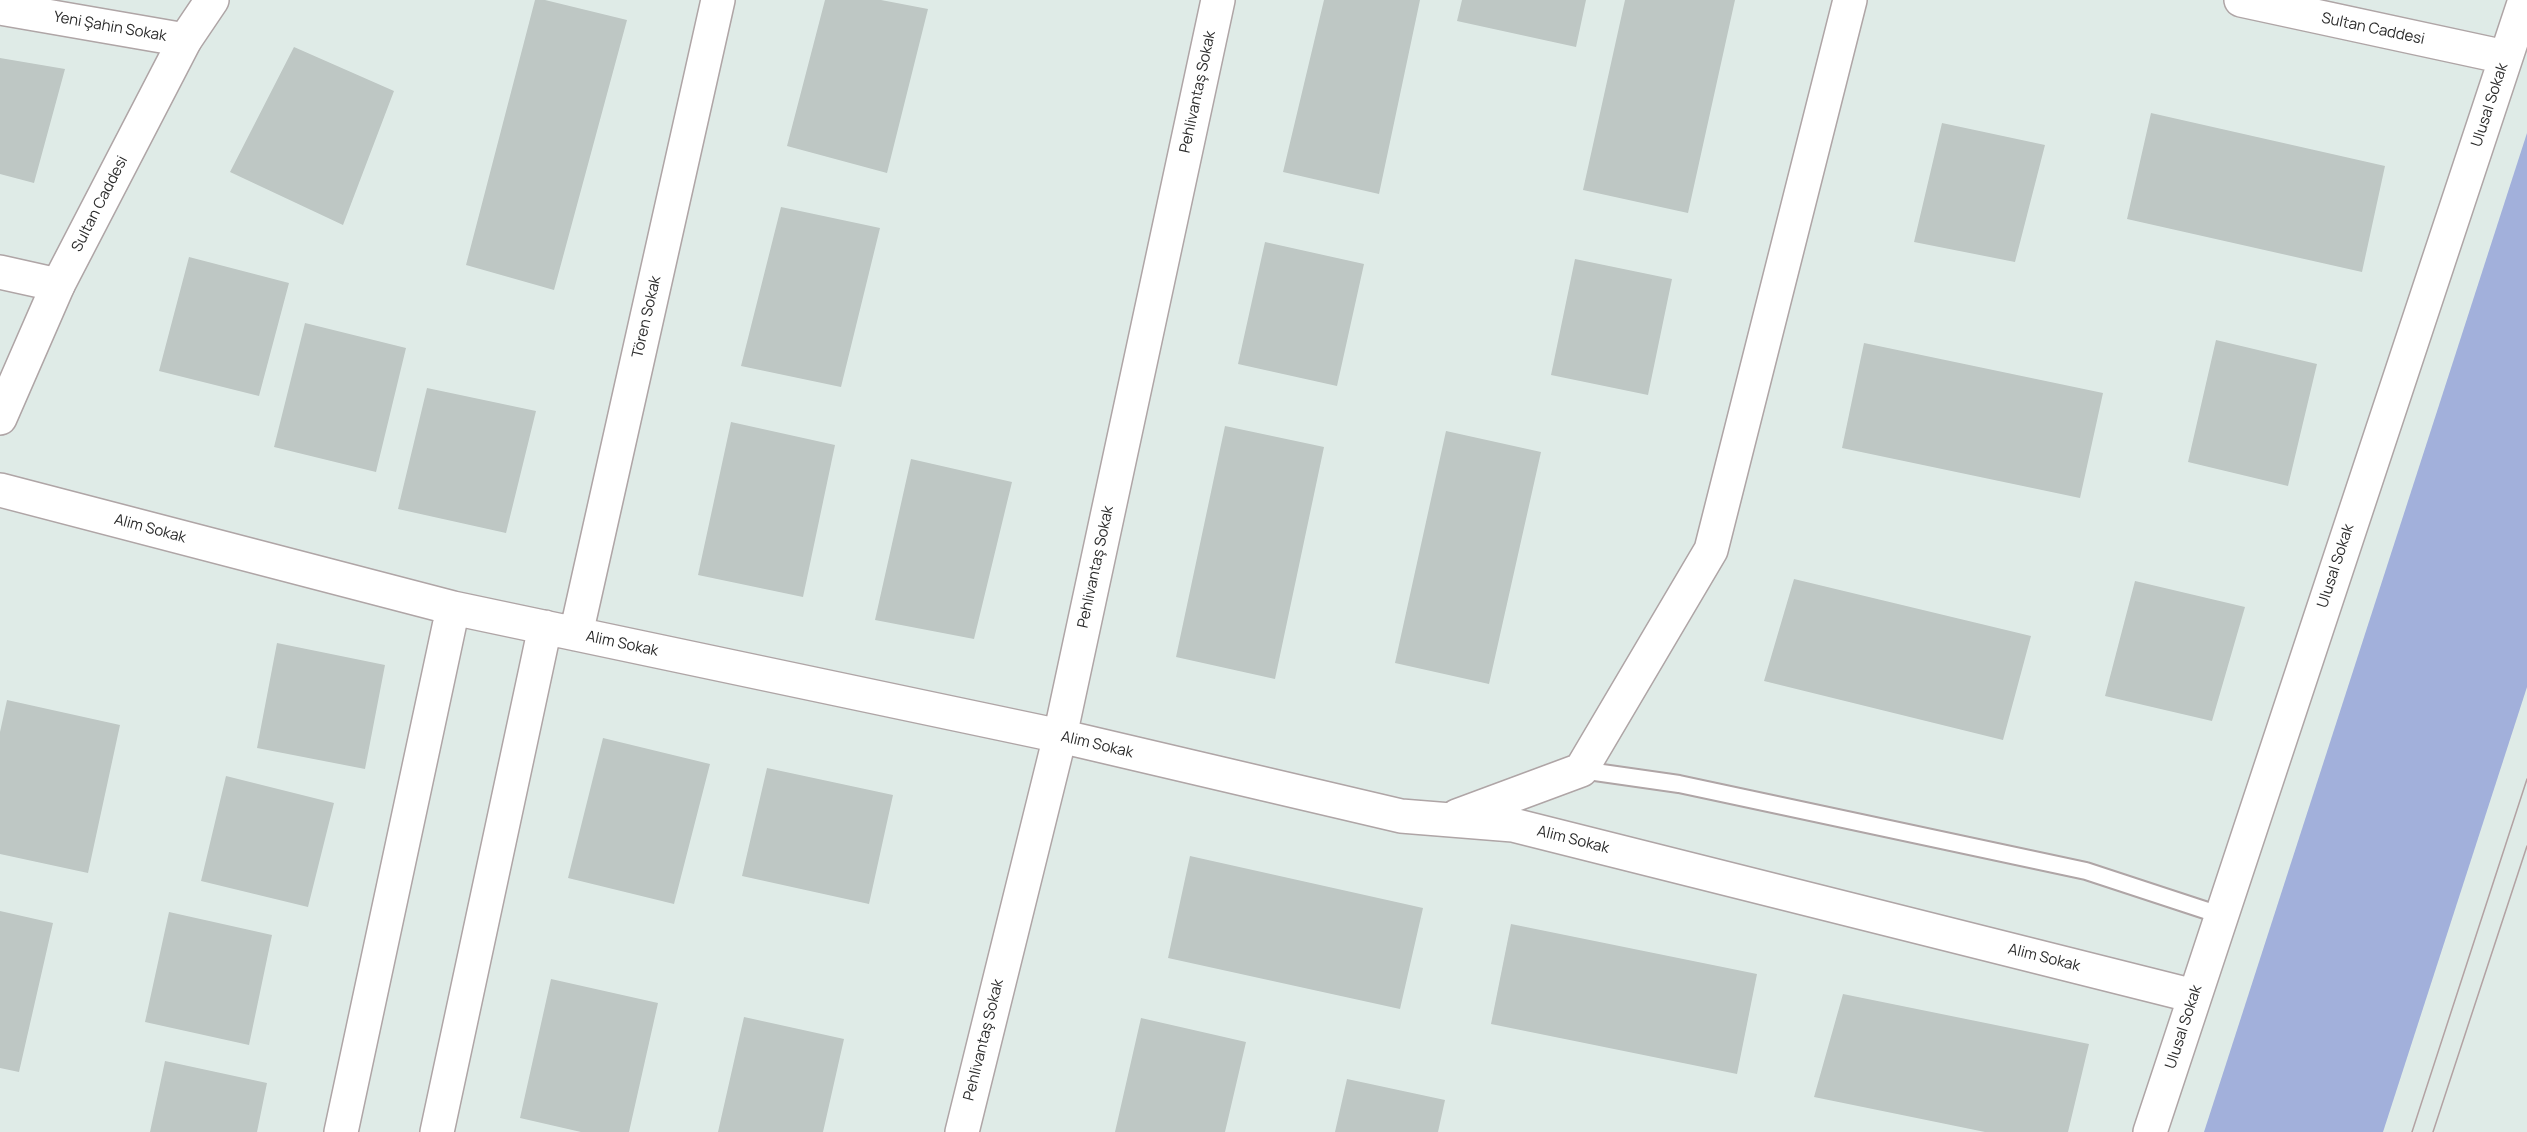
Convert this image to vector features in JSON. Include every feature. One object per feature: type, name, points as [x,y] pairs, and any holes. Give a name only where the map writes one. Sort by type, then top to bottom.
[{"type":"street","name":"Sultan Caddesi","points":[[1,421],[58,285],[185,40],[212,0]]},
{"type":"street","name":"Tören Sokak","points":[[437,1132],[718,0]]},
{"type":"street","name":"Pehlivantaş Sokak","points":[[962,1132],[1060,736],[1218,0]]},
{"type":"street","points":[[1447,820],[1581,770],[1711,550],[1850,0]]},
{"type":"street","name":"Sultan Caddesi","points":[[2241,0],[2505,57]]},
{"type":"street","name":"Ulusal Sokak","points":[[2150,1132],[2524,0]]},
{"type":"street","name":"Yeni Şahin Sokak","points":[[0,8],[185,40]]},
{"type":"street","points":[[0,272],[58,285]]},
{"type":"street","name":"Alim Sokak","points":[[0,490],[453,608],[1060,736],[1401,816],[1513,825],[2194,996]]},
{"type":"street","points":[[341,1132],[453,608]]},
{"type":"lane","points":[[1581,770],[1679,784],[2086,871],[2220,915]]},
{"type":"shaded area","points":[[2527,133],[2527,687],[2383,1132],[2204,1132]]},
{"type":"building","points":[[535,0],[545,0],[627,20],[554,290],[466,265]]},
{"type":"building","points":[[825,0],[881,0],[928,9],[887,173],[787,146]]},
{"type":"building","points":[[1324,0],[1420,0],[1379,194],[1283,172]]},
{"type":"building","points":[[1462,0],[1586,0],[1576,47],[1457,21]]},
{"type":"building","points":[[1625,0],[1735,0],[1688,213],[1583,190]]},
{"type":"building","points":[[294,47],[394,91],[343,225],[230,172]]},
{"type":"building","points":[[0,58],[65,69],[34,183],[0,174]]},
{"type":"building","points":[[2151,113],[2385,166],[2362,272],[2127,219]]},
{"type":"building","points":[[1942,123],[2045,145],[2015,262],[1914,242]]},
{"type":"building","points":[[781,207],[880,228],[841,387],[741,366]]},
{"type":"building","points":[[1265,242],[1364,264],[1337,386],[1238,364]]},
{"type":"building","points":[[189,257],[289,283],[259,396],[159,371]]},
{"type":"building","points":[[1575,259],[1672,279],[1648,395],[1551,375]]},
{"type":"building","points":[[305,323],[406,348],[376,472],[274,447]]},
{"type":"building","points":[[2216,340],[2317,364],[2288,486],[2188,462]]},
{"type":"building","points":[[1864,343],[2103,393],[2080,498],[1842,448]]},
{"type":"building","points":[[427,388],[536,411],[506,533],[398,509]]},
{"type":"building","points":[[731,422],[835,445],[803,597],[698,575]]},
{"type":"building","points":[[1225,426],[1324,447],[1275,679],[1176,657]]},
{"type":"building","points":[[1446,431],[1541,452],[1489,684],[1395,663]]},
{"type":"building","points":[[911,459],[1012,482],[974,639],[875,620]]},
{"type":"building","points":[[1794,579],[2031,636],[2003,740],[1764,681]]},
{"type":"building","points":[[2135,581],[2245,607],[2212,721],[2105,696]]},
{"type":"building","points":[[277,643],[385,665],[365,769],[257,748]]},
{"type":"building","points":[[7,700],[120,725],[88,873],[0,854],[0,732]]},
{"type":"building","points":[[603,738],[710,764],[674,904],[568,878]]},
{"type":"building","points":[[767,768],[893,795],[869,904],[742,876]]},
{"type":"building","points":[[226,776],[334,803],[308,907],[201,881]]},
{"type":"building","points":[[1190,856],[1423,908],[1400,1009],[1168,958]]},
{"type":"building","points":[[0,911],[53,923],[19,1072],[0,1068]]},
{"type":"building","points":[[169,912],[272,935],[249,1045],[145,1022]]},
{"type":"building","points":[[1511,924],[1757,974],[1737,1074],[1491,1024]]},
{"type":"building","points":[[551,979],[658,1003],[629,1132],[581,1132],[520,1118]]},
{"type":"building","points":[[1843,994],[2089,1044],[2068,1132],[1985,1132],[1814,1097]]},
{"type":"building","points":[[744,1017],[844,1039],[823,1132],[718,1132]]},
{"type":"building","points":[[1141,1018],[1246,1042],[1225,1132],[1115,1132]]},
{"type":"building","points":[[165,1061],[267,1083],[257,1132],[150,1132]]},
{"type":"building","points":[[1347,1079],[1445,1100],[1438,1132],[1335,1132]]},
{"type":"tram line","points":[[2412,1132],[2527,779]]},
{"type":"tram line","points":[[2433,1132],[2527,846]]}]
